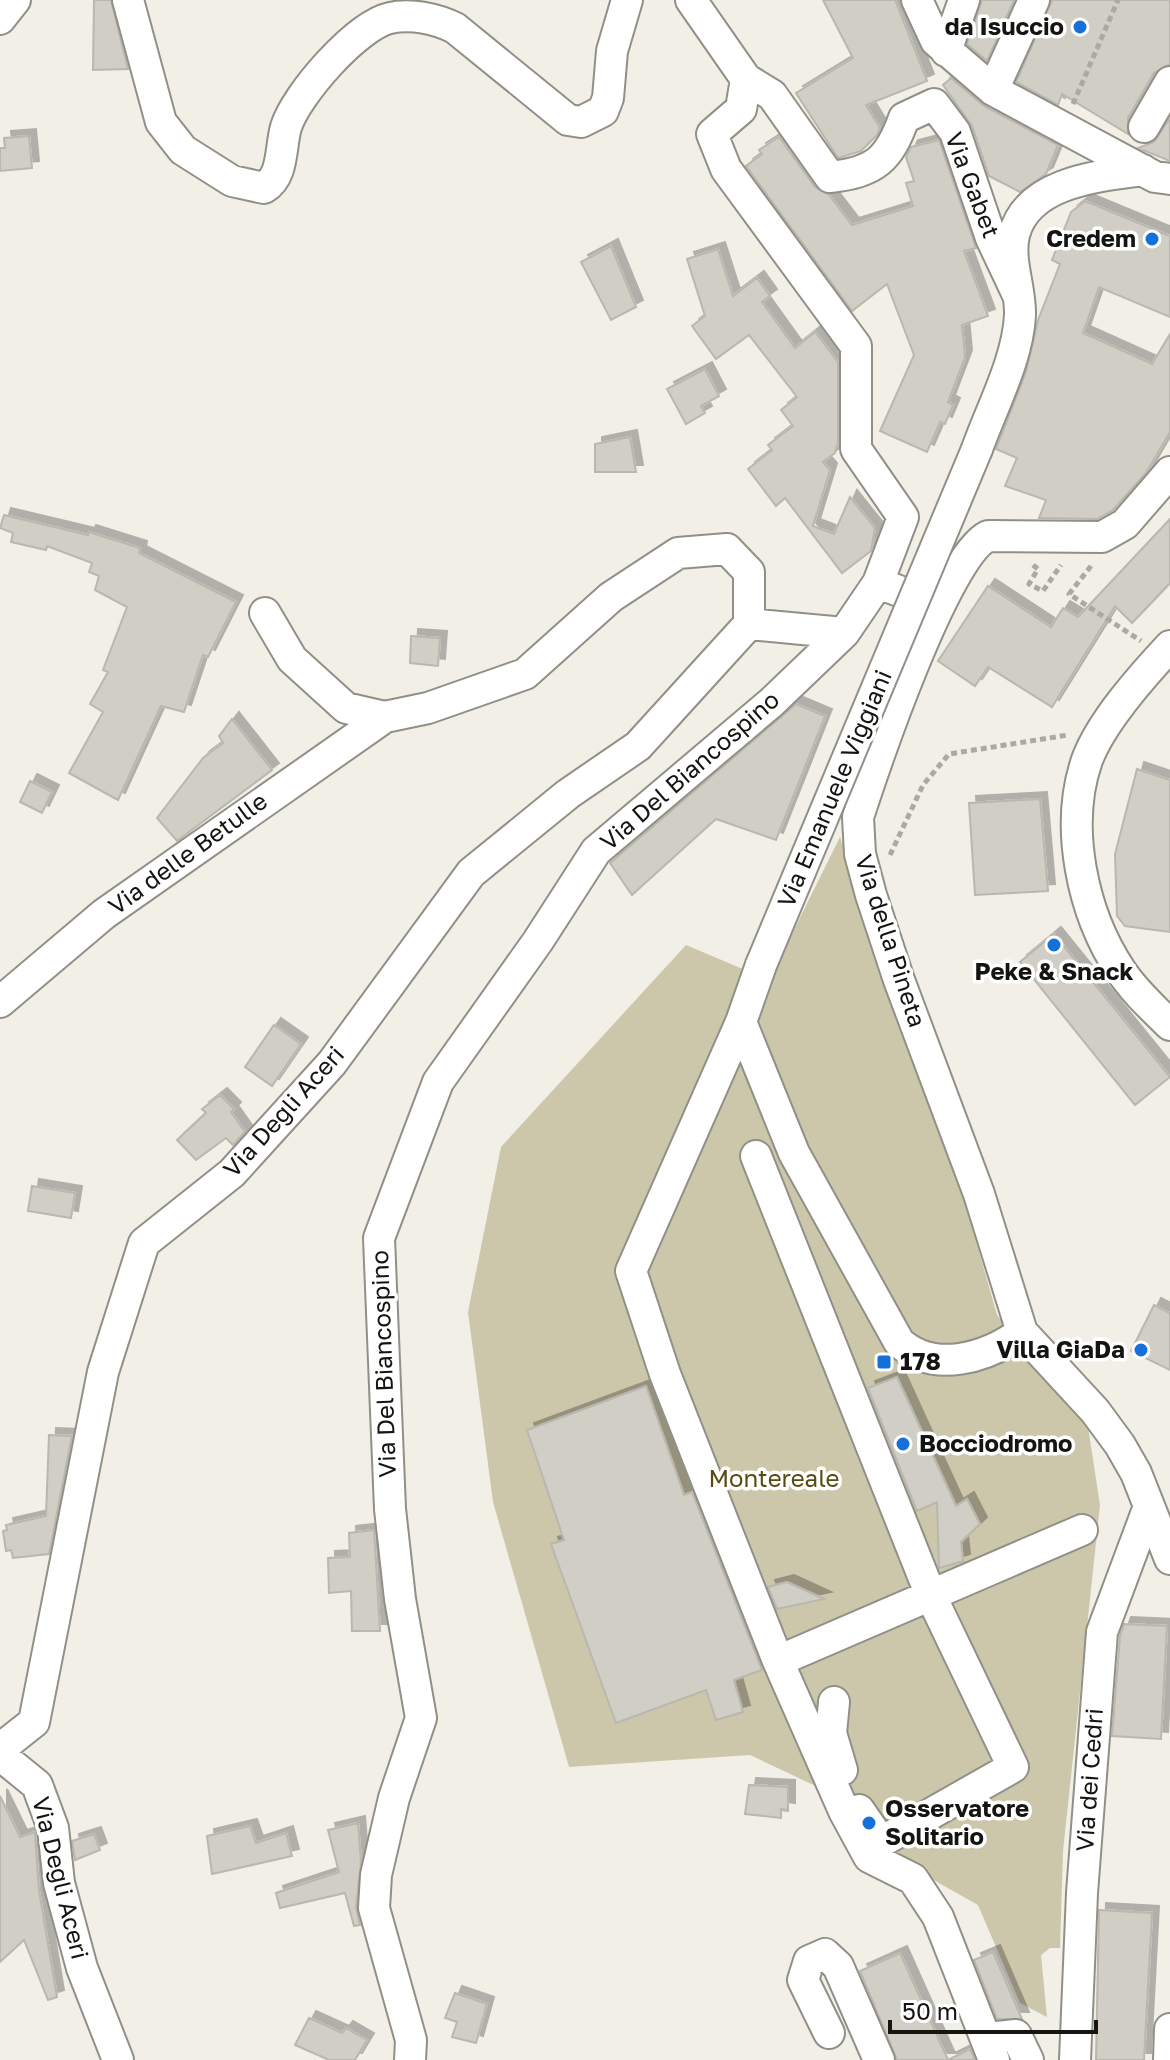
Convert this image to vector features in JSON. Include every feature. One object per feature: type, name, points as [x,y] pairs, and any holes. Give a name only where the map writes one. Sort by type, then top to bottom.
[{"type":"street","points":[[0,19],[15,0]]},
{"type":"street","points":[[128,0],[161,122],[183,150],[232,181],[264,188],[276,175],[287,125],[315,81],[353,40],[388,18],[426,19],[455,28],[568,120],[581,122],[603,111],[608,98],[612,51],[627,0]]},
{"type":"street","points":[[691,0],[746,79]]},
{"type":"street","points":[[917,0],[941,46],[993,90],[1156,174]]},
{"type":"street","points":[[941,46],[964,0]]},
{"type":"street","points":[[993,90],[1034,0]]},
{"type":"street","name":"Via Gabet","points":[[746,79],[772,95],[830,177],[858,174],[881,161],[894,146],[904,118],[934,104],[955,132],[991,238],[1018,295]]},
{"type":"street","name":"Via Del Biancospino","points":[[410,2060],[411,2040],[374,1908],[376,1875],[394,1798],[421,1718],[400,1599],[390,1509],[379,1238],[438,1082],[538,941],[596,851],[772,702],[844,633],[878,583],[903,517],[856,449],[856,346],[726,169],[712,134],[741,109],[746,79]]},
{"type":"street","points":[[1144,127],[1170,82]]},
{"type":"street","name":"Via Emanuele Viggiani","points":[[991,2049],[938,1917],[913,1879],[869,1857],[844,1811],[778,1661],[665,1374],[631,1271],[741,1022],[761,965],[977,449],[1016,342],[1020,314],[1014,236],[1023,214],[1053,191],[1085,177],[1156,174]]},
{"type":"street","name":"Via della Pineta","points":[[1022,1332],[979,1194],[899,980],[871,895],[860,854],[858,817],[939,606],[975,542],[988,536],[1102,537],[1125,524],[1170,472]]},
{"type":"street","name":"Via delle Betulle","points":[[0,1002],[104,914],[385,717],[428,708],[525,674],[611,597],[678,553],[727,549],[749,572],[749,624]]},
{"type":"street","points":[[878,583],[939,606]]},
{"type":"street","name":"Via delle Betulle","points":[[265,613],[292,659],[346,708],[385,717]]},
{"type":"street","points":[[749,624],[844,633]]},
{"type":"street","name":"Via Degli Aceri","points":[[118,2060],[82,1968],[59,1883],[53,1828],[37,1785],[0,1752],[34,1722],[103,1372],[144,1243],[232,1173],[332,1063],[471,873],[568,794],[638,746],[749,624]]},
{"type":"street","points":[[1166,651],[1101,732],[1088,758],[1078,809],[1078,851],[1086,893],[1102,939],[1121,972],[1170,1025]]},
{"type":"street","points":[[741,1022],[794,1153],[899,1342],[922,1357],[966,1358],[989,1353],[1022,1332],[1095,1411],[1120,1445],[1136,1473],[1170,1559]]},
{"type":"street","points":[[756,1156],[931,1596],[1013,1767],[881,1842],[853,1801],[841,1767],[831,1733],[834,1702]]},
{"type":"street","name":"Via dei Cedri","points":[[1075,2060],[1082,1893],[1102,1632],[1148,1509]]},
{"type":"street","points":[[778,1661],[1082,1530]]},
{"type":"street","points":[[829,2033],[803,1980],[809,1961],[825,1954],[838,1966],[879,2060]]},
{"type":"street","points":[[1169,2060],[1170,2029]]},
{"type":"street","points":[[991,2049],[1016,2035],[1028,2060]]},
{"type":"path","points":[[1063,127],[1118,0]]},
{"type":"path","points":[[1085,560],[1097,558],[1069,594],[1166,651]]},
{"type":"path","points":[[1030,562],[1038,569],[1029,584],[1043,591],[1061,565],[1073,562]]},
{"type":"path","points":[[871,895],[923,785],[949,754],[1045,736],[1101,732]]},
{"type":"green space","name":"Montereale","points":[[840,837],[960,1184],[997,1315],[1088,1427],[1100,1505],[1063,1851],[1060,1948],[1050,1948],[1041,1955],[1047,2017],[1020,2003],[978,1905],[877,1848],[822,1789],[750,1755],[569,1767],[493,1502],[468,1312],[501,1147],[686,945],[769,980]]},
{"type":"building","points":[[94,0],[111,0],[128,69],[93,70]]},
{"type":"building","points":[[823,0],[895,0],[927,81],[866,105],[880,128],[877,135],[861,151],[838,158],[796,93],[853,58]]},
{"type":"building","points":[[982,0],[1014,0],[987,61],[967,44]]},
{"type":"building","points":[[1052,0],[1170,0],[1170,64],[1154,73],[1128,118],[1128,134],[1062,94],[1058,105],[1016,82]]},
{"type":"building","points":[[951,78],[984,106],[1058,145],[1046,174],[1020,192],[989,176],[972,126],[943,85]]},
{"type":"building","points":[[1170,118],[1170,161],[1138,148],[1154,142]]},
{"type":"building","points":[[29,136],[32,168],[0,171],[0,148],[5,148],[4,138]]},
{"type":"building","points":[[779,137],[815,187],[829,195],[852,225],[913,206],[906,183],[914,181],[906,157],[911,147],[939,140],[976,248],[964,251],[988,316],[962,325],[965,357],[948,402],[953,405],[945,424],[940,422],[927,452],[880,431],[914,355],[887,284],[852,311],[746,166],[762,154],[759,150]]},
{"type":"building","points":[[1085,201],[1170,236],[1170,317],[1099,287],[1083,333],[1152,364],[1170,334],[1170,432],[1146,473],[1113,510],[1097,519],[1039,518],[1046,500],[1005,486],[1017,458],[996,449],[1026,372],[1038,320],[1060,264],[1052,260],[1071,212]]},
{"type":"building","points":[[611,246],[636,307],[611,320],[581,262]]},
{"type":"building","points":[[718,249],[733,296],[757,278],[770,296],[762,302],[795,348],[815,332],[838,362],[838,442],[835,453],[823,462],[830,470],[813,526],[834,534],[850,497],[875,528],[871,551],[842,573],[785,498],[776,506],[748,469],[772,450],[768,445],[793,426],[781,410],[797,397],[749,335],[716,359],[692,326],[705,316],[687,259]]},
{"type":"building","points":[[705,369],[719,396],[701,406],[705,413],[686,424],[667,389]]},
{"type":"building","points":[[630,437],[636,472],[595,472],[595,444]]},
{"type":"building","points":[[4,515],[88,535],[89,532],[140,548],[139,553],[236,602],[208,657],[203,655],[184,712],[161,706],[118,800],[69,773],[103,712],[90,704],[108,672],[103,670],[127,607],[95,590],[99,576],[89,572],[92,563],[47,546],[46,550],[11,542],[13,533],[0,528]]},
{"type":"building","points":[[1170,519],[1170,583],[1132,623],[1115,606],[1052,707],[988,667],[975,686],[938,661],[988,586],[1051,627],[1063,608],[1078,617]]},
{"type":"building","points":[[411,636],[440,638],[438,666],[410,663]]},
{"type":"building","points":[[796,704],[825,716],[776,840],[716,819],[632,895],[610,863]]},
{"type":"building","points":[[232,719],[272,770],[177,841],[157,818],[203,758],[223,743],[219,736]]},
{"type":"building","points":[[1137,769],[1170,780],[1170,932],[1125,926],[1117,916],[1115,854]]},
{"type":"building","points":[[30,781],[52,792],[42,813],[20,802]]},
{"type":"building","points":[[1040,799],[1048,891],[975,895],[969,803]]},
{"type":"building","points":[[1054,934],[1170,1077],[1135,1105],[1020,962]]},
{"type":"building","points":[[274,1025],[301,1044],[272,1086],[245,1067]]},
{"type":"building","points":[[220,1095],[234,1109],[231,1112],[245,1132],[233,1145],[226,1138],[196,1160],[177,1140],[206,1113],[202,1109]]},
{"type":"building","points":[[32,1186],[75,1193],[71,1218],[28,1211]]},
{"type":"building","points":[[1154,1305],[1170,1313],[1170,1370],[1131,1351]]},
{"type":"building","name":"Bocciodromo","points":[[897,1377],[956,1506],[967,1499],[980,1524],[961,1542],[963,1561],[939,1568],[937,1502],[917,1511],[868,1388]]},
{"type":"building","points":[[646,1386],[684,1495],[692,1492],[762,1670],[734,1680],[743,1712],[716,1720],[706,1690],[616,1723],[551,1544],[564,1540],[527,1430]]},
{"type":"building","points":[[49,1435],[72,1436],[49,1554],[13,1558],[11,1550],[6,1551],[3,1531],[7,1530],[6,1525],[46,1516]]},
{"type":"building","points":[[374,1530],[380,1631],[352,1631],[351,1591],[329,1593],[328,1558],[350,1557],[349,1533]]},
{"type":"building","points":[[787,1582],[824,1599],[777,1609],[768,1587]]},
{"type":"building","points":[[1124,1624],[1167,1626],[1161,1739],[1112,1736],[1120,1636]]},
{"type":"building","points":[[749,1785],[788,1787],[788,1810],[781,1809],[781,1818],[745,1814]]},
{"type":"building","points":[[0,1796],[20,1837],[35,1832],[39,1891],[57,1997],[48,2000],[24,1940],[0,1962]]},
{"type":"building","points":[[358,1823],[361,1862],[356,1907],[360,1925],[354,1926],[345,1893],[280,1908],[276,1893],[339,1872],[328,1830]]},
{"type":"building","points":[[250,1826],[256,1843],[286,1833],[292,1856],[212,1874],[207,1836]]},
{"type":"building","points":[[94,1834],[100,1850],[75,1860],[72,1841]]},
{"type":"building","points":[[1099,1910],[1152,1913],[1144,2060],[1096,2060]]},
{"type":"building","points":[[993,1952],[1022,2019],[997,2019],[974,1960]]},
{"type":"building","points":[[900,1953],[948,2060],[897,2060],[860,1971]]},
{"type":"building","points":[[455,1993],[487,2004],[476,2043],[452,2037],[457,2022],[445,2018]]},
{"type":"building","points":[[309,2018],[342,2033],[346,2028],[367,2040],[355,2060],[329,2060],[295,2045]]},
{"type":"building","points":[[970,2049],[975,2060],[948,2060]]},
{"type":"place","name":"da Isuccio","points":[[1080,27]]},
{"type":"place","name":"Credem","points":[[1152,239]]},
{"type":"place","name":"Peke & Snack","points":[[1054,945]]},
{"type":"place","name":"Villa GiaDa","points":[[1141,1350]]},
{"type":"place","name":"178","points":[[884,1362]]},
{"type":"place","name":"Bocciodromo","points":[[903,1444]]},
{"type":"place","name":"Osservatore Solitario","points":[[869,1823]]}]
